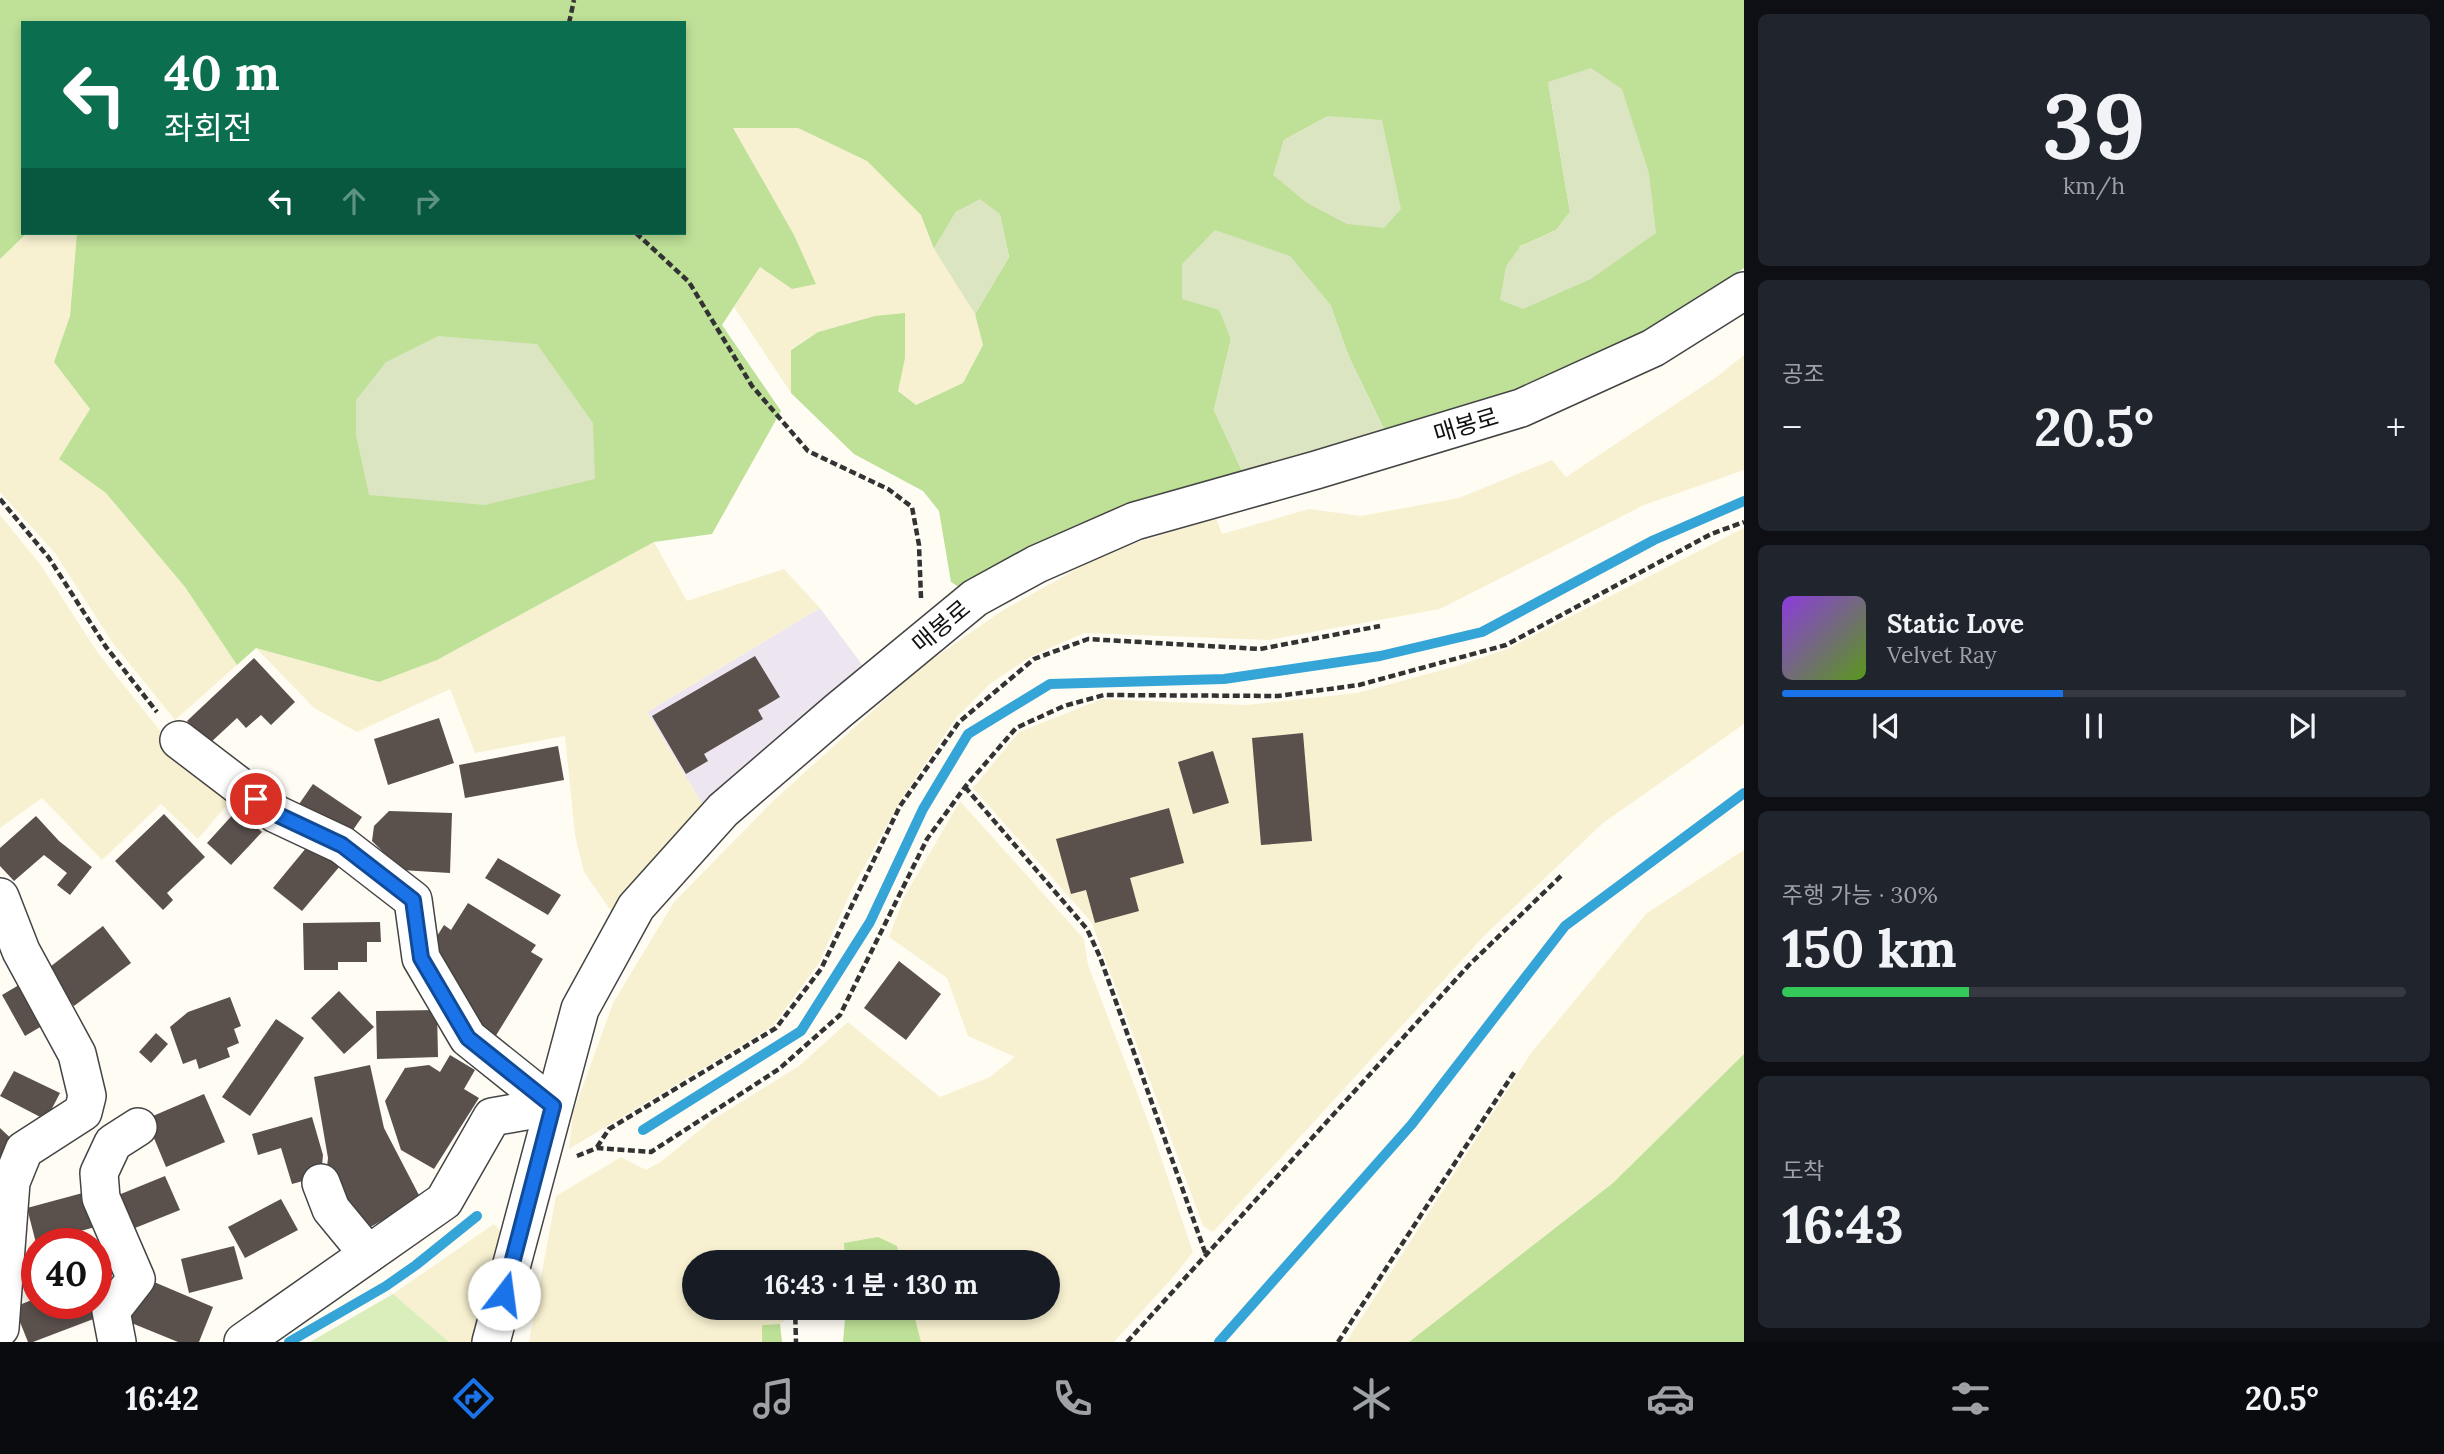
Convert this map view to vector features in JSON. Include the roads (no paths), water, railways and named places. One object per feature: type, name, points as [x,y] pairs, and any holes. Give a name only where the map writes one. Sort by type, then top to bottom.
[{"type":"street","name":"매봉로","points":[[491,1342],[580,1009],[636,906],[723,810],[838,711],[975,598],[1037,564],[1135,521],[1521,408],[1653,348],[1744,291]]},
{"type":"street","points":[[178,740],[276,814],[342,845],[413,900],[421,958],[468,1038],[553,1106]]},
{"type":"street","points":[[0,897],[21,951],[77,1054],[87,1096],[83,1112],[24,1150],[11,1182],[0,1328]]},
{"type":"street","points":[[243,1342],[444,1201],[492,1117],[553,1106]]},
{"type":"street","points":[[117,1342],[111,1311],[136,1279],[101,1198],[99,1173],[113,1143],[138,1127]]},
{"type":"street","points":[[321,1183],[331,1209],[368,1254]]},
{"type":"waterway","points":[[643,1130],[801,1031],[870,922],[923,809],[968,734],[1050,684],[1224,679],[1380,656],[1482,632],[1654,540],[1744,501]]},
{"type":"waterway","points":[[1219,1342],[1412,1124],[1565,926],[1744,793]]},
{"type":"waterway","points":[[289,1342],[386,1286],[477,1216]]}]
